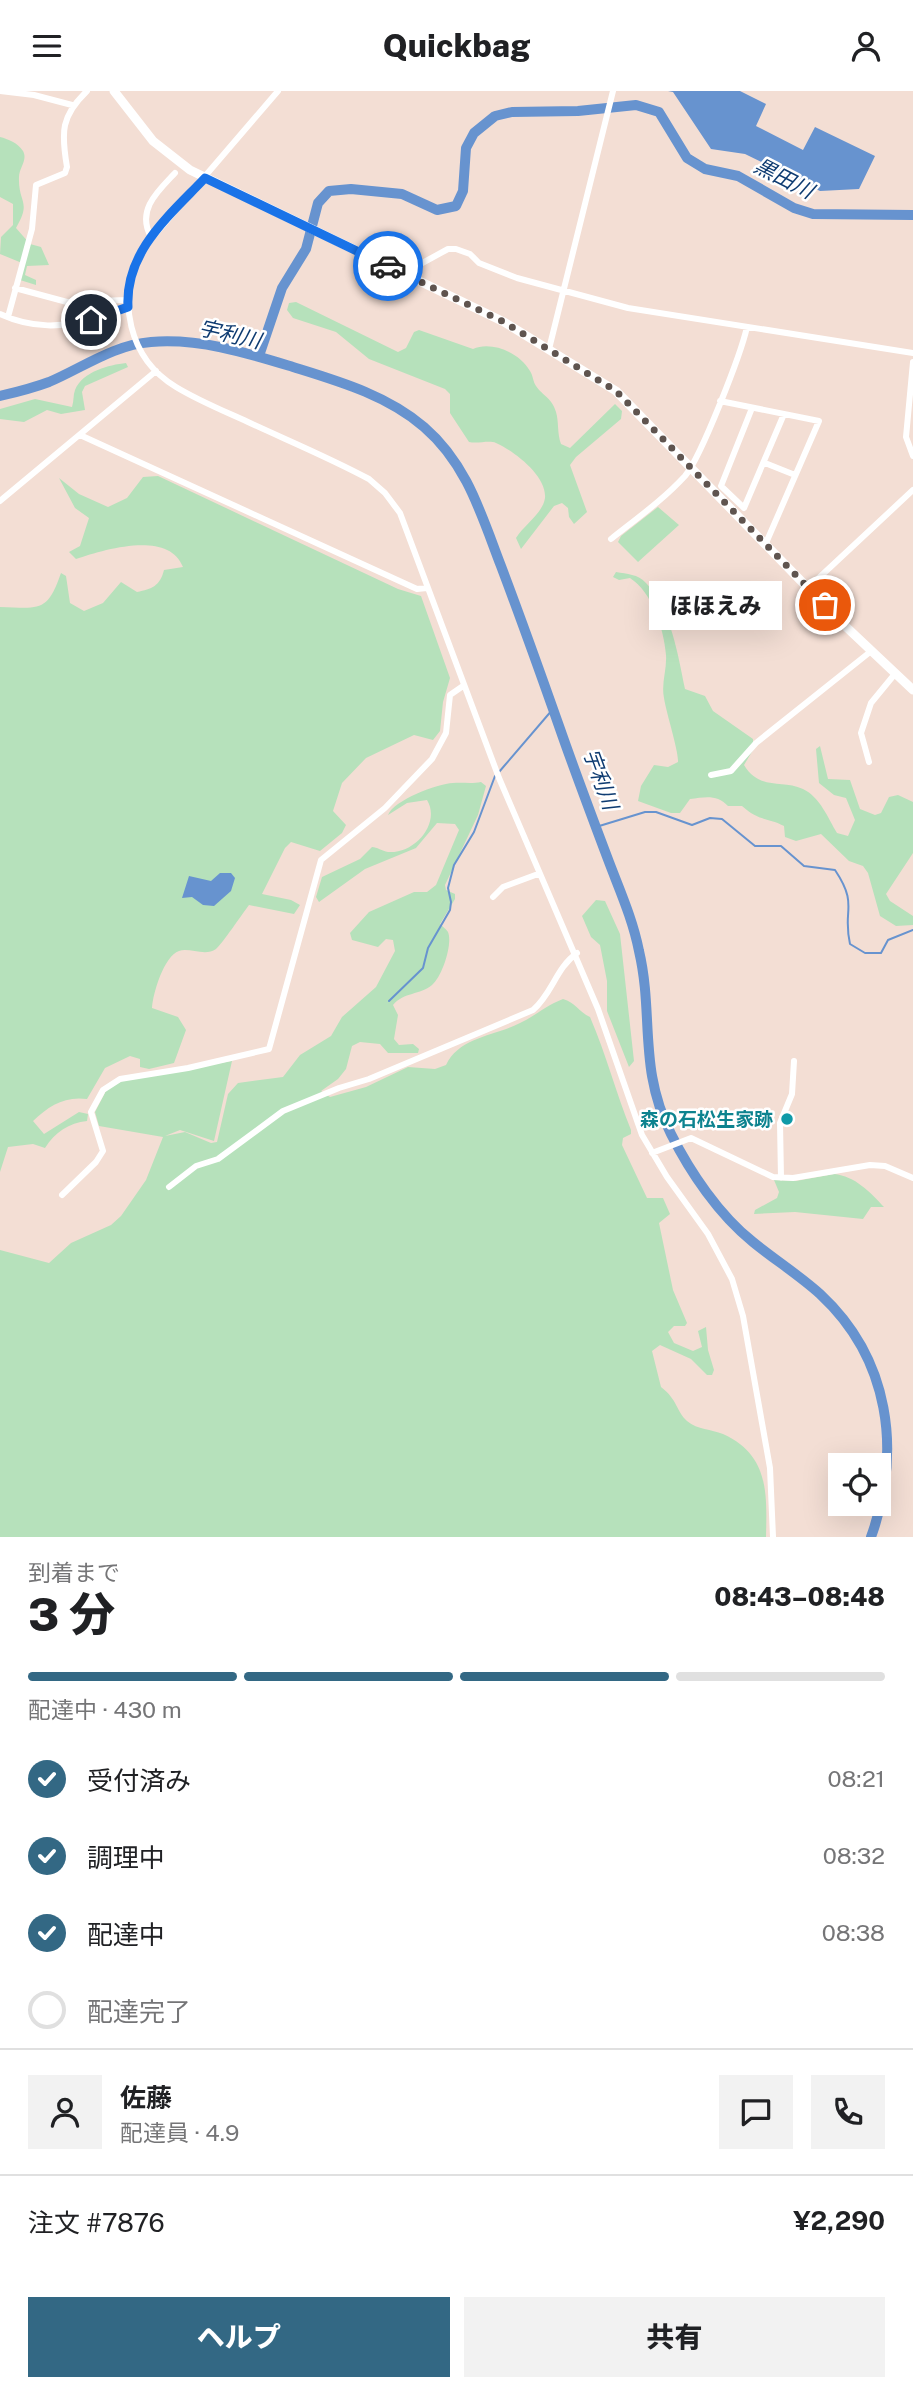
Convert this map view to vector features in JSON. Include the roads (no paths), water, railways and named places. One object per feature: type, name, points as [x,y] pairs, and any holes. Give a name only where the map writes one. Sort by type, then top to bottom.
[{"type":"highway","points":[[114,91],[153,141],[205,178],[306,229],[504,322],[616,391],[870,652],[913,690]]},
{"type":"street","points":[[0,91],[27,93],[72,105]]},
{"type":"street","points":[[8,317],[32,229],[36,185],[60,176],[67,167],[64,127],[72,105],[87,91]]},
{"type":"street","points":[[278,91],[151,237],[133,267],[128,303],[131,330],[147,361],[175,387],[369,479],[386,493],[400,513],[499,778],[538,874],[577,953],[631,1107],[652,1153],[708,1234],[732,1279],[743,1316],[770,1468],[773,1537]]},
{"type":"street","points":[[549,349],[613,91]]},
{"type":"street","points":[[151,237],[146,227],[147,206],[175,173]]},
{"type":"street","points":[[404,274],[448,249],[456,249],[470,254],[479,264],[562,293],[628,309],[913,353]]},
{"type":"street","points":[[15,288],[67,302],[128,303]]},
{"type":"street","points":[[0,314],[51,326],[91,320],[128,303]]},
{"type":"street","points":[[611,539],[658,501],[691,467],[720,401],[747,327]]},
{"type":"street","points":[[913,362],[906,437],[913,456]]},
{"type":"street","points":[[0,501],[156,371]]},
{"type":"street","points":[[720,401],[819,421],[766,543]]},
{"type":"street","points":[[752,408],[721,486],[744,508],[784,414]]},
{"type":"street","points":[[80,435],[416,589],[427,588]]},
{"type":"street","points":[[765,463],[795,475]]},
{"type":"street","points":[[808,588],[913,490]]},
{"type":"street","points":[[711,775],[731,771],[756,743],[870,652]]},
{"type":"street","points":[[869,762],[861,733],[871,703],[894,675]]},
{"type":"street","points":[[62,1195],[96,1162],[103,1151],[100,1137],[92,1125],[91,1112],[108,1085],[127,1077],[188,1068],[269,1049],[321,860],[386,808],[432,759],[446,733],[450,695],[463,686]]},
{"type":"street","points":[[493,897],[503,887],[538,874]]},
{"type":"street","points":[[169,1187],[196,1166],[218,1159],[283,1111],[369,1079],[533,1010],[542,1003],[564,962],[577,953]]},
{"type":"street","points":[[781,1178],[780,1123],[792,1094],[794,1061]]},
{"type":"street","points":[[652,1153],[689,1138],[760,1172],[781,1178],[870,1165],[885,1166],[913,1178]]},
{"type":"water","points":[[668,91],[740,91],[766,104],[756,126],[803,150],[815,127],[875,156],[859,189],[820,191],[745,154],[711,149],[673,92]]},
{"type":"water","points":[[220,873],[231,873],[235,878],[231,891],[214,906],[203,905],[192,897],[182,898],[189,876],[211,881]]},
{"type":"waterway","name":"黒田川","points":[[259,356],[282,288],[306,249],[318,203],[329,191],[351,189],[402,194],[437,210],[456,206],[463,191],[466,148],[474,133],[495,116],[512,112],[578,111],[636,105],[659,112],[687,158],[705,169],[738,176],[794,208],[813,214],[913,215]]},
{"type":"waterway","name":"宇利川","points":[[0,396],[49,382],[124,347],[151,342],[187,342],[241,352],[344,384],[394,406],[439,441],[462,474],[487,528],[630,917],[643,975],[654,1087],[671,1134],[696,1178],[740,1231],[804,1280],[844,1320],[862,1347],[875,1377],[887,1439],[881,1505],[871,1537]]},
{"type":"waterway","points":[[499,772],[553,709]]},
{"type":"waterway","points":[[389,1001],[423,968],[428,948],[450,910],[448,888],[454,865],[474,832],[495,776]]},
{"type":"waterway","points":[[596,827],[645,812],[656,812],[692,825],[710,818],[722,819],[755,846],[781,846],[804,866],[835,870],[848,900],[850,944],[865,953],[881,953],[888,940],[913,930]]},
{"type":"place","name":"ほほえみ","points":[[825,605]]},
{"type":"place","name":"森の石松生家跡","points":[[787,1119]]}]
